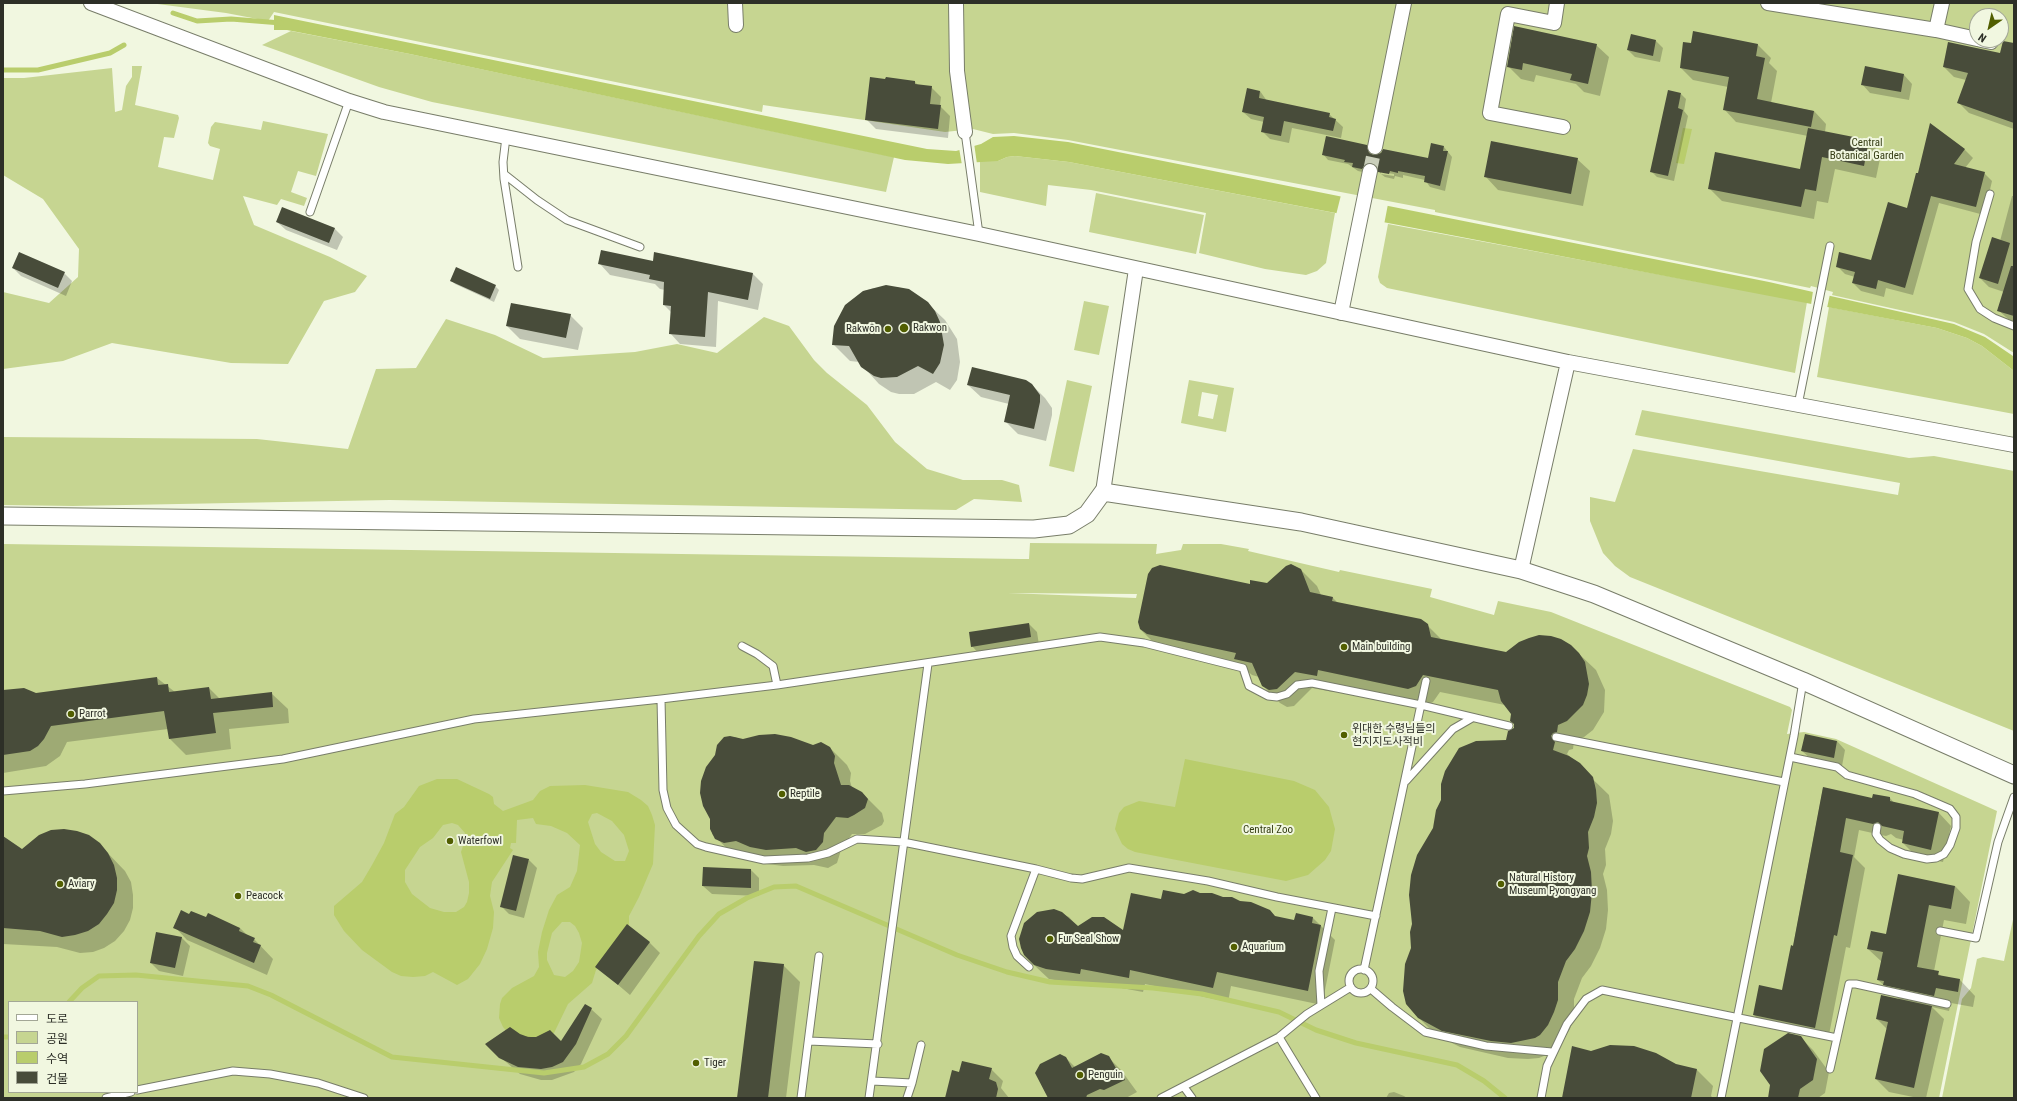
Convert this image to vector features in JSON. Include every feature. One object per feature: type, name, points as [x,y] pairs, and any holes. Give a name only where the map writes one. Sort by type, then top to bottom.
[{"type":"street","points":[[91,3],[349,101],[384,112],[979,234],[1568,362],[2014,445]]},
{"type":"street","points":[[735,3],[736,25]]},
{"type":"street","points":[[956,3],[957,71],[965,132]]},
{"type":"street","points":[[1375,147],[1404,3]]},
{"type":"street","points":[[1557,3],[1554,23],[1508,14],[1490,113],[1563,127]]},
{"type":"street","points":[[1768,3],[1936,30],[1969,37]]},
{"type":"street","points":[[1936,30],[1942,3]]},
{"type":"street","points":[[1341,313],[1370,171]]},
{"type":"street","points":[[3,516],[1034,529],[1069,525],[1087,514],[1103,492],[1136,269]]},
{"type":"street","points":[[1521,570],[1568,362]]},
{"type":"street","points":[[1103,492],[1301,522],[1521,570],[1594,594],[1803,681],[2014,775]]},
{"type":"lane","points":[[310,212],[349,101]]},
{"type":"lane","points":[[965,132],[979,234]]},
{"type":"lane","points":[[506,136],[504,174],[509,220],[518,267]]},
{"type":"lane","points":[[504,174],[537,200],[567,220],[640,247]]},
{"type":"lane","points":[[1990,194],[1976,242],[1968,289],[1980,309],[1994,318],[2014,326]]},
{"type":"lane","points":[[1798,405],[1830,246]]},
{"type":"lane","points":[[3,791],[85,784],[283,759],[474,719],[777,685],[1100,638],[1144,643],[1243,668],[1249,686],[1268,696],[1277,697],[1286,694],[1298,685],[1312,683],[1421,705],[1509,726]]},
{"type":"lane","points":[[742,646],[757,654],[773,666],[777,685]]},
{"type":"lane","points":[[869,1098],[878,1044],[890,935],[928,664]]},
{"type":"lane","points":[[1364,970],[1426,681]]},
{"type":"lane","points":[[1721,1098],[1790,757],[1803,681]]},
{"type":"lane","points":[[661,699],[663,790],[667,808],[676,825],[697,844],[721,851],[764,860],[808,858],[828,853],[858,839],[903,842],[1036,869],[1071,878],[1082,879],[1129,868],[1208,881],[1278,898],[1376,916]]},
{"type":"lane","points":[[1405,783],[1453,729],[1472,718]]},
{"type":"lane","points":[[1556,737],[1784,782]]},
{"type":"lane","points":[[1790,757],[1836,767],[1846,775],[1915,794],[1950,809],[1956,817],[1956,828],[1950,845],[1944,854],[1936,858],[1927,859],[1904,854],[1890,848],[1880,840],[1876,834],[1877,827]]},
{"type":"lane","points":[[1940,932],[1976,938],[1998,842],[2014,797]]},
{"type":"lane","points":[[1029,967],[1017,956],[1013,947],[1011,936],[1036,869]]},
{"type":"lane","points":[[1321,1005],[1319,971],[1332,908]]},
{"type":"lane","points":[[801,1098],[819,956]]},
{"type":"lane","points":[[1360,969],[1364,970],[1372,975],[1373,984],[1371,989],[1363,993],[1358,993],[1351,987],[1350,978],[1352,974],[1360,969]]},
{"type":"lane","points":[[1830,1069],[1849,984],[1856,984],[1947,1004]]},
{"type":"lane","points":[[1162,1098],[1279,1037],[1307,1014],[1351,987]]},
{"type":"lane","points":[[1371,989],[1425,1032],[1486,1046],[1552,1052]]},
{"type":"lane","points":[[1541,1098],[1547,1066],[1552,1052],[1579,1007],[1586,999],[1602,990],[1837,1038]]},
{"type":"lane","points":[[1279,1037],[1316,1098]]},
{"type":"lane","points":[[809,1041],[878,1044]]},
{"type":"lane","points":[[907,1098],[921,1045]]},
{"type":"lane","points":[[138,1090],[233,1071],[270,1074],[318,1083],[364,1098]]},
{"type":"lane","points":[[872,1081],[912,1083]]},
{"type":"lane","points":[[1184,1087],[1192,1098]]},
{"type":"lane","points":[[106,1098],[127,1093]]},
{"type":"green space","name":"Central Botanical Garden","points":[[150,3],[2014,3],[2014,353],[1984,334],[1954,322],[1832,295],[1833,292],[1811,286],[1810,288],[1435,212],[1435,210],[1068,140],[1014,133],[993,134],[973,129],[945,132],[763,105],[762,112],[274,12],[268,21],[226,13]]},
{"type":"green space","points":[[291,31],[410,54],[894,157],[886,192],[432,102],[379,87],[262,45]]},
{"type":"green space","points":[[132,66],[142,66],[135,105],[178,115],[179,118],[174,138],[164,137],[158,167],[213,180],[220,149],[210,146],[208,143],[211,127],[215,122],[261,130],[263,121],[328,134],[316,176],[298,171],[291,192],[307,198],[304,206],[281,199],[277,205],[243,196],[254,225],[330,257],[367,276],[355,292],[324,301],[288,364],[231,363],[112,343],[63,361],[3,369],[3,292],[49,303],[78,277],[79,249],[43,199],[3,175],[3,78],[24,78],[112,68],[115,112],[122,110],[126,86],[132,77]]},
{"type":"green space","points":[[1015,156],[1069,162],[1335,213],[1326,263],[1317,271],[1306,275],[1265,269],[1199,253],[1206,213],[1091,190],[1048,185],[1046,206],[980,192],[980,161],[998,161],[1007,157]]},
{"type":"green space","points":[[1096,193],[1204,215],[1196,254],[1089,232]]},
{"type":"green space","points":[[1388,224],[1807,302],[1795,373],[1387,288],[1380,283],[1378,277]]},
{"type":"green space","points":[[1084,301],[1109,306],[1099,355],[1074,350]]},
{"type":"green space","points":[[1829,307],[1937,328],[1967,338],[1982,346],[2014,371],[2014,414],[1817,377]]},
{"type":"green space","points":[[764,317],[789,326],[814,360],[827,373],[867,405],[895,442],[927,469],[963,480],[1002,480],[1019,485],[1022,502],[974,499],[956,510],[390,500],[73,506],[3,505],[3,437],[257,439],[348,449],[376,369],[416,368],[446,319],[495,335],[543,358],[635,352],[677,344],[717,353]]},
{"type":"green space","points":[[1067,380],[1092,386],[1074,472],[1049,466]]},
{"type":"green space","points":[[1189,380],[1234,388],[1226,432],[1181,423]],"holes":[[[1202,392],[1218,395],[1213,419],[1198,416]]]},
{"type":"green space","points":[[1642,410],[1909,458],[1934,456],[2014,471],[2014,731],[1630,577],[1615,566],[1603,553],[1590,521],[1590,497],[1615,502],[1633,449],[1898,495],[1900,483],[1635,435]]},
{"type":"green space","name":"Central Zoo","points":[[1030,543],[1157,544],[1156,554],[1181,550],[1183,544],[1221,544],[1249,549],[1248,551],[1339,572],[1340,570],[1432,589],[1430,597],[1494,615],[1498,601],[1551,612],[1790,707],[1792,710],[1787,734],[1804,732],[1836,739],[1997,811],[1939,1098],[3,1098],[3,544],[1029,559]],"holes":[[[1008,593],[1137,594],[1136,598]]]},
{"type":"green space","points":[[2014,915],[2014,1098],[1942,1098],[1962,999],[1971,988],[1977,959],[1983,957],[2004,961]]},
{"type":"water","points":[[274,15],[927,149],[956,151],[981,144],[993,137],[1014,136],[1068,142],[1769,282],[1954,324],[1985,337],[2013,356],[2014,371],[1982,346],[1967,338],[1937,328],[1069,162],[1015,156],[1007,157],[998,161],[948,164],[905,160],[410,54],[287,30],[274,30]]},
{"type":"water","points":[[1683,128],[1692,129],[1684,164],[1676,163]]},
{"type":"water","points":[[1185,759],[1294,781],[1315,790],[1329,807],[1335,829],[1331,851],[1325,860],[1308,875],[1286,881],[1135,852],[1128,849],[1122,844],[1115,829],[1119,813],[1124,807],[1139,801],[1175,807]]},
{"type":"water","points":[[437,779],[457,779],[489,794],[493,797],[494,804],[503,811],[533,800],[540,791],[550,786],[585,785],[628,792],[648,806],[655,825],[653,864],[629,916],[629,928],[596,970],[592,983],[568,1004],[554,1033],[537,1042],[510,1035],[503,1027],[499,1018],[500,1004],[502,998],[512,988],[534,976],[539,967],[538,952],[549,910],[557,895],[570,887],[577,871],[580,845],[567,833],[551,826],[536,824],[533,818],[517,820],[516,843],[511,843],[510,848],[513,850],[492,882],[490,896],[494,912],[493,928],[487,949],[480,964],[468,979],[457,985],[433,972],[425,976],[413,977],[401,976],[392,972],[362,950],[344,931],[334,915],[334,906],[362,882],[384,843],[395,814],[404,807],[419,786]],"holes":[[[597,813],[612,821],[624,835],[629,851],[625,861],[615,861],[601,852],[595,844],[588,822],[592,814]],[[452,823],[458,825],[465,833],[461,852],[469,882],[469,893],[464,907],[456,912],[444,912],[430,908],[412,894],[405,882],[405,870],[420,847],[433,838],[443,825]],[[562,922],[570,922],[575,926],[582,943],[579,962],[573,971],[565,977],[554,975],[547,960],[547,953],[552,933]]]},
{"type":"pier","points":[[974,143],[977,164],[962,165],[959,148]]},
{"type":"pier","points":[[1341,195],[1388,204],[1384,225],[1336,215]]},
{"type":"pier","points":[[1813,291],[1830,294],[1827,308],[1811,305]]},
{"type":"building","points":[[1514,26],[1597,44],[1588,84],[1570,80],[1572,74],[1523,63],[1522,70],[1507,67]]},
{"type":"building","points":[[1693,31],[1758,44],[1756,56],[1765,58],[1757,99],[1814,111],[1811,127],[1723,110],[1729,77],[1680,68],[1683,42],[1691,43]]},
{"type":"building","points":[[1631,34],[1656,40],[1653,56],[1627,50]]},
{"type":"building","points":[[1948,42],[1969,46],[1969,48],[2000,53],[2001,48],[2009,48],[2009,42],[2014,43],[2014,123],[1957,103],[1968,73],[1943,67]]},
{"type":"building","points":[[1865,66],[1904,74],[1901,92],[1861,85]]},
{"type":"building","points":[[870,77],[885,79],[886,77],[915,81],[915,84],[932,86],[930,104],[941,105],[938,129],[865,120]]},
{"type":"building","points":[[1247,88],[1260,91],[1259,98],[1330,113],[1329,117],[1336,119],[1333,131],[1284,121],[1281,136],[1261,132],[1264,117],[1242,112]]},
{"type":"building","points":[[1668,90],[1681,93],[1678,108],[1683,110],[1668,176],[1650,172]]},
{"type":"building","points":[[1930,123],[1965,149],[1954,164],[1985,172],[1976,207],[1931,196],[1905,288],[1878,280],[1876,289],[1852,283],[1855,272],[1836,267],[1839,252],[1871,260],[1888,202],[1907,208],[1916,173],[1918,173]]},
{"type":"building","points":[[1808,128],[1869,140],[1864,166],[1822,157],[1816,191],[1805,189],[1801,207],[1708,189],[1715,152],[1800,169]]},
{"type":"building","points":[[1326,136],[1367,145],[1369,153],[1374,155],[1381,153],[1383,149],[1428,158],[1431,143],[1444,146],[1443,151],[1448,151],[1440,186],[1424,182],[1425,176],[1398,171],[1398,173],[1390,171],[1389,174],[1378,172],[1376,165],[1372,163],[1367,163],[1362,169],[1352,167],[1353,163],[1344,162],[1345,160],[1322,155]]},
{"type":"building","points":[[1491,141],[1578,158],[1571,194],[1484,177]]},
{"type":"building","points":[[282,207],[335,228],[329,243],[276,222]]},
{"type":"building","points":[[1992,237],[2010,243],[1998,284],[1979,278]]},
{"type":"building","points":[[601,250],[653,261],[654,252],[753,273],[748,300],[708,292],[705,337],[669,334],[671,306],[663,305],[664,282],[649,279],[650,275],[598,264]]},
{"type":"building","points":[[19,252],[65,272],[58,288],[12,268]]},
{"type":"building","points":[[2011,266],[2014,266],[2014,316],[1997,311]]},
{"type":"building","points":[[456,267],[496,285],[490,299],[450,281]]},
{"type":"building","name":"Rakwŏn","points":[[886,285],[909,289],[928,302],[935,311],[940,322],[944,345],[940,363],[933,374],[918,366],[897,377],[881,378],[874,376],[861,367],[849,346],[832,345],[834,326],[845,305],[863,291]]},
{"type":"building","points":[[511,303],[571,314],[566,338],[506,326]]},
{"type":"building","points":[[972,367],[1026,380],[1032,384],[1040,395],[1040,402],[1034,429],[1004,422],[1010,395],[967,385]]},
{"type":"building","points":[[1291,564],[1301,569],[1310,592],[1333,597],[1332,601],[1421,619],[1428,624],[1431,637],[1506,652],[1519,642],[1529,638],[1539,635],[1551,636],[1561,639],[1571,645],[1585,662],[1589,684],[1583,705],[1567,721],[1558,725],[1557,732],[1553,733],[1551,736],[1555,742],[1553,750],[1569,756],[1580,763],[1593,777],[1596,790],[1597,803],[1594,817],[1588,832],[1589,848],[1587,856],[1591,872],[1592,892],[1590,912],[1584,931],[1575,949],[1566,961],[1558,982],[1558,1000],[1554,1012],[1548,1025],[1540,1035],[1535,1038],[1511,1043],[1491,1041],[1442,1031],[1418,1018],[1406,1004],[1403,991],[1405,964],[1411,948],[1410,932],[1412,924],[1409,895],[1411,875],[1417,855],[1433,828],[1436,810],[1441,800],[1441,784],[1445,771],[1459,748],[1476,741],[1506,740],[1508,731],[1514,728],[1514,724],[1510,721],[1511,714],[1501,701],[1498,690],[1423,675],[1416,686],[1408,689],[1318,670],[1317,676],[1295,672],[1277,689],[1269,690],[1262,686],[1252,663],[1234,659],[1236,653],[1147,634],[1140,629],[1138,622],[1148,574],[1152,568],[1160,565],[1250,584],[1250,580],[1267,583],[1286,566]]},
{"type":"building","points":[[1029,623],[1031,637],[971,647],[969,632]]},
{"type":"building","name":"Parrot","points":[[157,677],[158,685],[168,684],[169,692],[209,687],[211,699],[272,692],[273,707],[213,713],[216,733],[169,739],[164,711],[51,726],[44,739],[38,746],[30,751],[3,755],[3,690],[24,688],[36,693]]},
{"type":"building","name":"Reptile","points":[[775,734],[791,737],[813,745],[821,742],[830,747],[835,756],[834,763],[841,785],[849,785],[862,792],[868,799],[865,808],[854,815],[848,818],[836,817],[824,833],[823,842],[816,850],[806,852],[796,848],[766,850],[750,847],[736,841],[724,843],[715,839],[710,829],[710,819],[703,806],[700,793],[701,781],[706,767],[715,755],[717,745],[724,737],[730,736],[743,739],[759,735]]},
{"type":"building","points":[[1805,734],[1837,741],[1834,758],[1801,751]]},
{"type":"building","points":[[1823,787],[1872,798],[1873,794],[1890,797],[1890,801],[1939,812],[1931,850],[1902,843],[1904,831],[1882,826],[1878,822],[1873,824],[1846,818],[1840,852],[1853,855],[1837,936],[1834,935],[1815,1028],[1753,1015],[1759,985],[1782,990],[1791,945],[1793,946]]},
{"type":"building","name":"Aviary","points":[[64,829],[89,835],[100,843],[108,853],[114,865],[117,878],[117,890],[114,903],[99,924],[88,931],[75,935],[62,937],[40,931],[3,928],[3,836],[22,849],[39,835],[51,830]]},
{"type":"building","points":[[513,855],[529,859],[516,911],[500,907]]},
{"type":"building","points":[[703,867],[751,869],[751,888],[702,886]]},
{"type":"building","points":[[1898,874],[1955,886],[1951,909],[1929,905],[1917,967],[1939,971],[1938,975],[1960,979],[1958,992],[1936,988],[1934,996],[1883,985],[1884,981],[1877,980],[1883,952],[1867,949],[1871,931],[1886,934]]},
{"type":"building","points":[[1163,890],[1184,894],[1193,890],[1200,893],[1212,893],[1223,897],[1232,897],[1240,901],[1251,902],[1270,910],[1275,916],[1294,920],[1296,913],[1313,917],[1312,923],[1321,925],[1308,991],[1217,972],[1213,988],[1130,970],[1129,978],[1081,969],[1080,974],[1046,969],[1034,965],[1024,955],[1019,939],[1024,923],[1037,912],[1054,909],[1062,912],[1078,926],[1092,917],[1104,917],[1123,930],[1131,893],[1161,899]]},
{"type":"building","points":[[181,910],[189,914],[191,911],[206,917],[208,913],[240,928],[239,931],[255,938],[253,942],[261,945],[254,963],[173,928]]},
{"type":"building","points":[[627,924],[650,942],[618,985],[595,967]]},
{"type":"building","points":[[156,932],[182,937],[175,968],[150,963]]},
{"type":"building","points":[[754,961],[784,964],[768,1098],[737,1098]]},
{"type":"building","points":[[1881,995],[1932,1006],[1914,1088],[1875,1079],[1888,1022],[1876,1019]]},
{"type":"building","points":[[585,1004],[592,1008],[576,1044],[563,1062],[552,1067],[541,1069],[518,1067],[499,1058],[485,1044],[510,1027],[520,1034],[528,1037],[536,1037],[550,1030],[561,1041]]},
{"type":"building","points":[[1788,1033],[1801,1036],[1817,1059],[1813,1080],[1800,1089],[1798,1098],[1768,1098],[1770,1085],[1760,1071],[1764,1049]]},
{"type":"building","points":[[1610,1045],[1634,1046],[1656,1053],[1676,1064],[1697,1069],[1691,1098],[1562,1098],[1572,1046],[1591,1051]]},
{"type":"building","name":"Penguin","points":[[1101,1053],[1109,1056],[1117,1070],[1121,1071],[1125,1080],[1104,1090],[1100,1089],[1087,1095],[1086,1098],[1048,1098],[1035,1073],[1040,1064],[1060,1054],[1066,1057],[1072,1068]]},
{"type":"building","points":[[962,1061],[992,1068],[989,1079],[996,1082],[998,1089],[996,1098],[945,1098],[952,1070],[959,1072]]},
{"type":"waterway","points":[[173,13],[197,21],[231,19],[281,23]]},
{"type":"waterway","points":[[3,70],[38,70],[110,53],[124,45]]},
{"type":"waterway","points":[[70,1001],[82,988],[99,976],[136,975],[248,986],[271,995],[392,1057],[544,1073],[584,1067],[608,1054],[626,1036],[699,936],[719,914],[747,898],[774,887],[796,886],[957,955],[1007,972],[1050,982],[1153,988],[1202,994],[1279,1012],[1316,1030],[1356,1043],[1457,1065],[1484,1081],[1505,1098]]},
{"type":"waterway","points":[[3,1037],[8,1037]]},
{"type":"tunnel","points":[[1370,171],[1375,147]]},
{"type":"place","name":"Rakwon","points":[[904,328]]},
{"type":"place","name":"Rakwŏn","points":[[888,329]]},
{"type":"place","name":"Main building","points":[[1344,647]]},
{"type":"place","name":"Parrot","points":[[71,714]]},
{"type":"place","name":"위대한 수령님들의 현지지도사적비","points":[[1344,735]]},
{"type":"place","name":"Reptile","points":[[782,794]]},
{"type":"place","name":"Waterfowl","points":[[450,841]]},
{"type":"place","name":"Aviary","points":[[60,884]]},
{"type":"place","name":"Natural History Museum Pyongyang","points":[[1501,884]]},
{"type":"place","name":"Peacock","points":[[238,896]]},
{"type":"place","name":"Fur Seal Show","points":[[1050,939]]},
{"type":"place","name":"Aquarium","points":[[1234,947]]},
{"type":"place","name":"Tiger","points":[[696,1063]]},
{"type":"place","name":"Penguin","points":[[1080,1075]]}]
